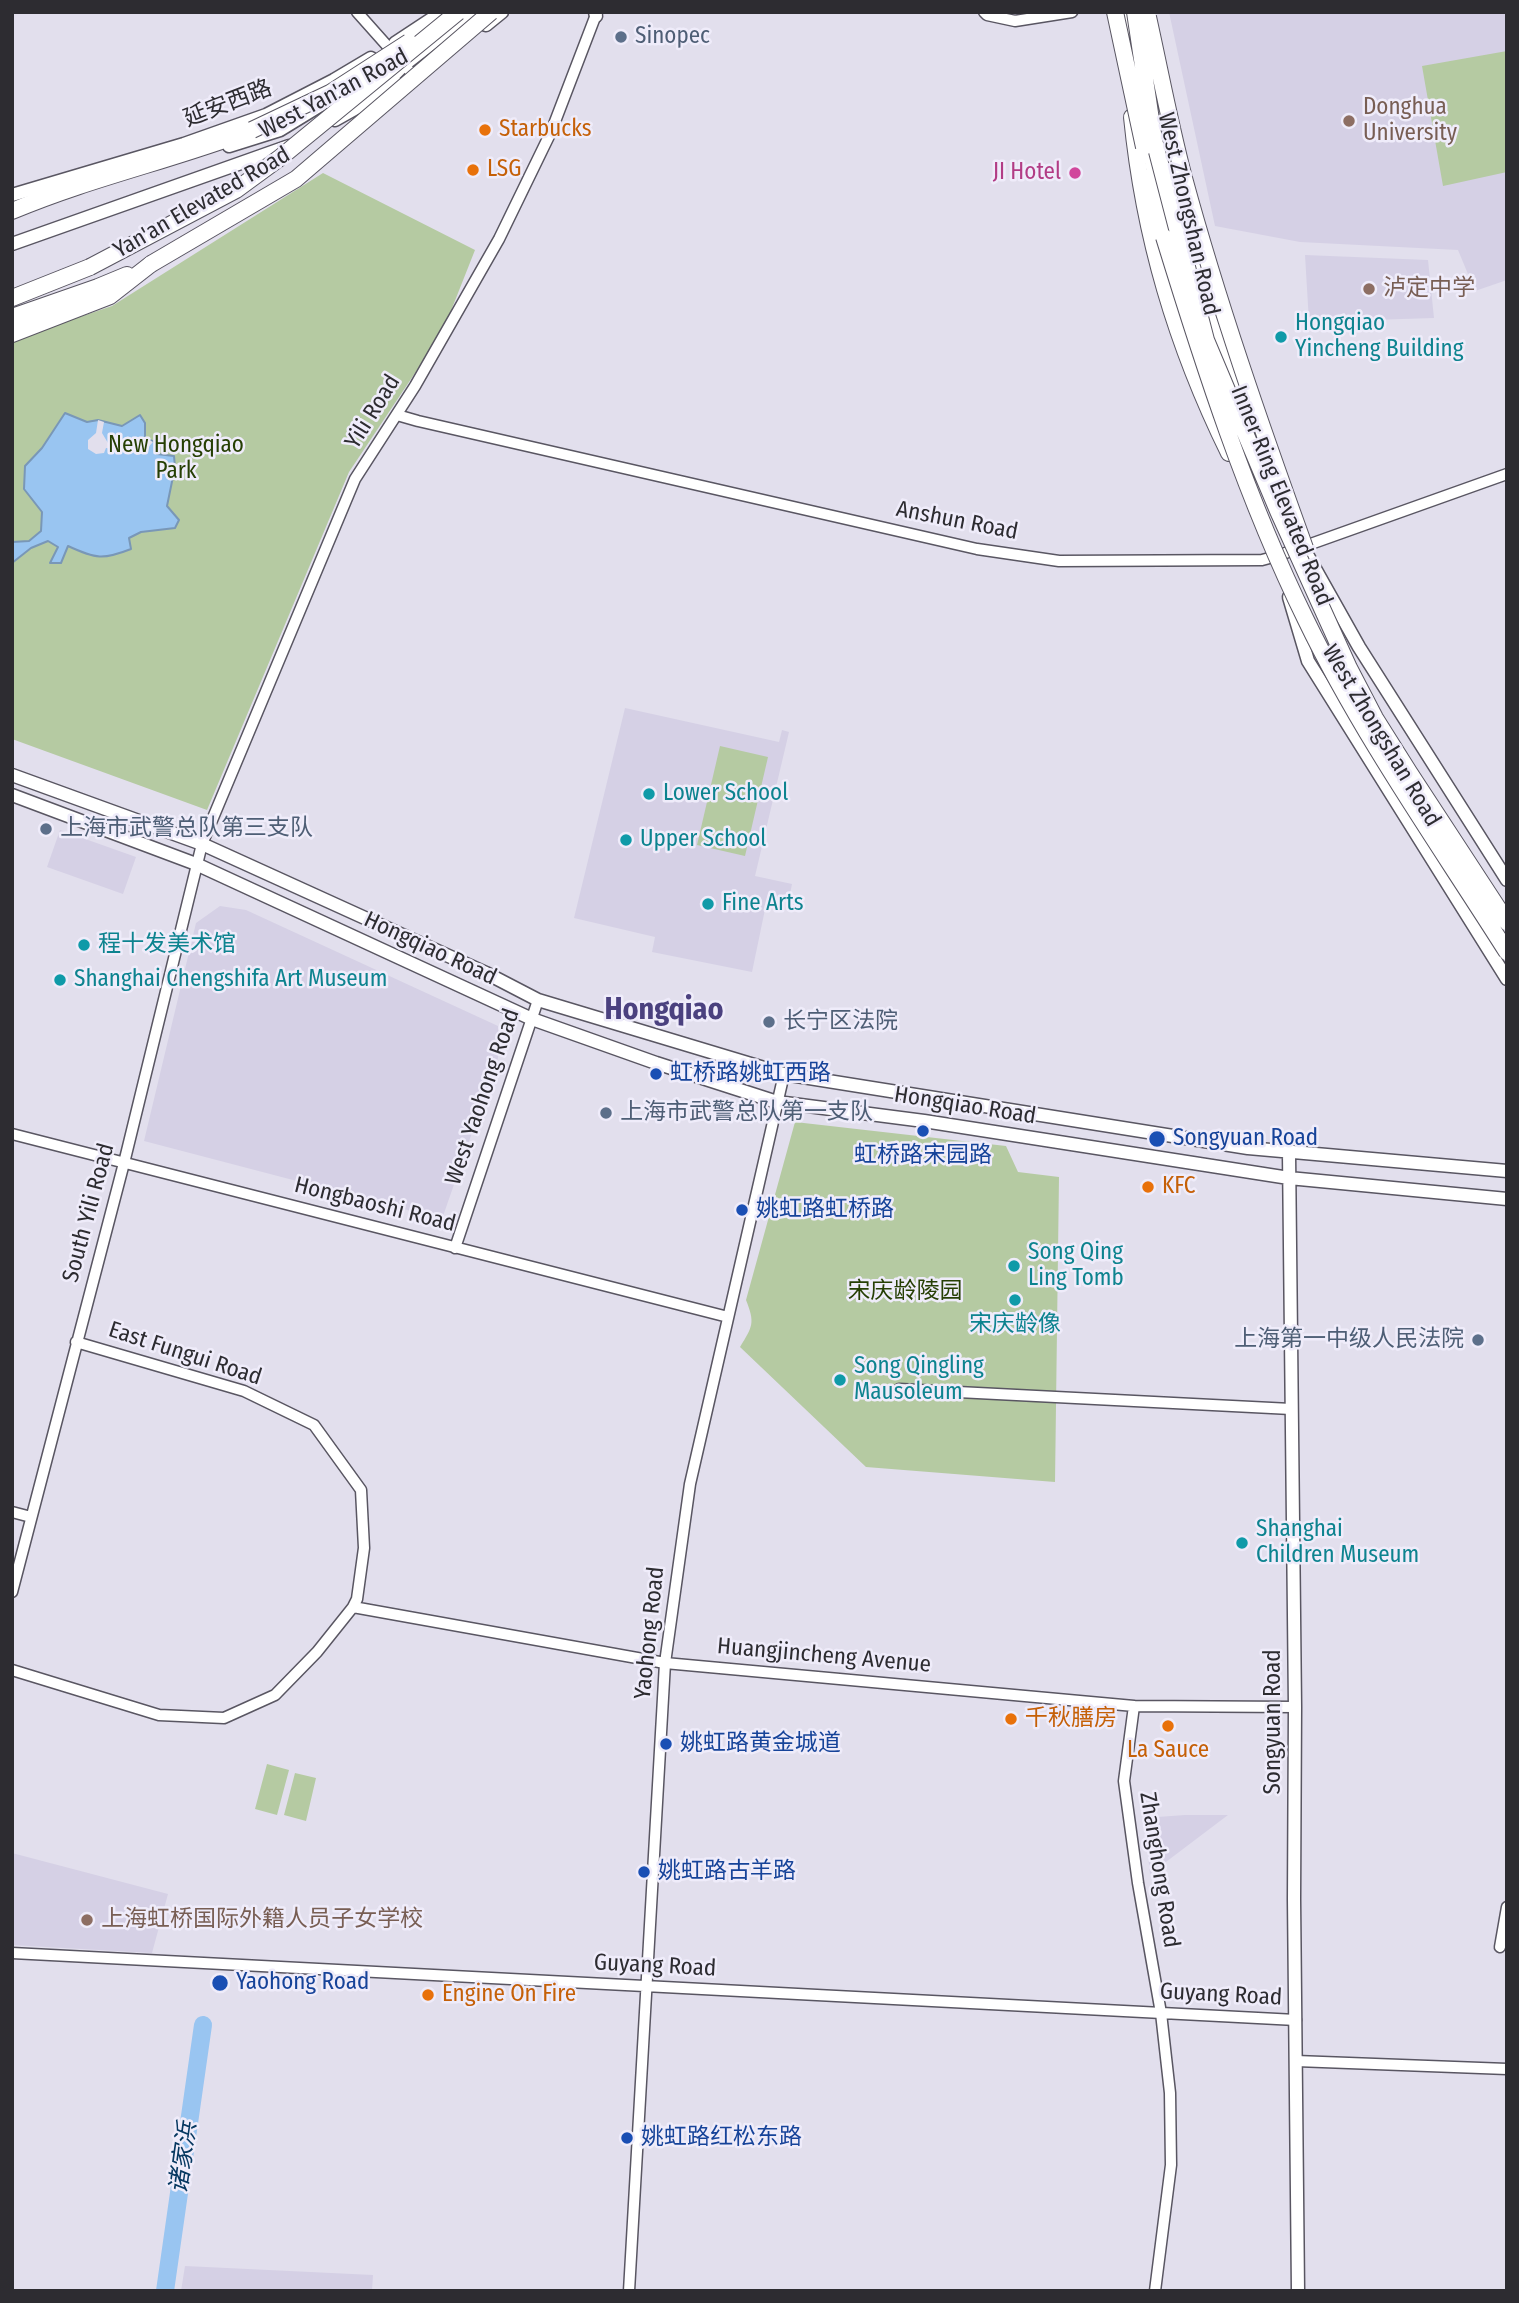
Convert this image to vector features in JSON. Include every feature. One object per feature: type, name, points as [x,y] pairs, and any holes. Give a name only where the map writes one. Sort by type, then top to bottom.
[{"type":"highway","points":[[12,213],[43,198],[252,130],[330,93],[456,12]]},
{"type":"highway","name":"Yan'an Elevated Road","points":[[12,298],[90,267],[236,190],[281,157],[456,12]]},
{"type":"highway","name":"Yan'an Elevated Road","points":[[12,317],[98,287],[151,264],[296,179],[491,12]]},
{"type":"highway","points":[[1115,12],[1144,147]]},
{"type":"highway","points":[[1124,12],[1135,148],[1152,242],[1178,334],[1205,402],[1255,505]]},
{"type":"highway","name":"Inner Ring Elevated Road","points":[[1124,12],[1144,147],[1164,236],[1187,312],[1255,505],[1306,620],[1340,685],[1507,952]]},
{"type":"highway","points":[[1144,14],[1203,245],[1271,453],[1349,668]]},
{"type":"highway","name":"Inner Ring Elevated Road","points":[[1144,14],[1154,140],[1206,340],[1278,511],[1349,668],[1402,762],[1507,922]]},
{"type":"highway","points":[[12,334],[110,296],[151,264]]},
{"type":"main road","name":"延安西路","points":[[12,195],[184,144],[266,115],[334,80],[397,56],[442,12]]},
{"type":"main road","name":"West Yan'an Road","points":[[397,56],[456,12]]},
{"type":"main road","name":"West Yan'an Road","points":[[12,213],[280,130],[472,12]]},
{"type":"main road","name":"West Yan'an Road","points":[[12,244],[283,149],[435,64],[502,12]]},
{"type":"main road","name":"West Zhongshan Road","points":[[1124,12],[1172,262],[1214,399],[1277,556],[1308,661],[1507,979]]},
{"type":"main road","name":"West Zhongshan Road","points":[[1144,14],[1175,184],[1189,238],[1221,342],[1302,547],[1359,647],[1507,880]]},
{"type":"main road","points":[[368,101],[397,56]]},
{"type":"main road","name":"Hongqiao Road","points":[[12,775],[202,844],[486,972],[538,1000],[784,1074],[1289,1153],[1507,1171]]},
{"type":"main road","name":"Hongqiao Road","points":[[12,795],[196,864],[532,1019],[777,1102],[924,1121],[1289,1178],[1507,1199]]},
{"type":"main road","name":"Songyuan Road","points":[[1289,1153],[1298,2291]]},
{"type":"street","points":[[357,12],[414,76]]},
{"type":"street","points":[[984,12],[1015,21],[1072,12]]},
{"type":"street","name":"Yili Road","points":[[202,844],[355,479],[397,415],[505,227],[551,132],[596,13]]},
{"type":"street","name":"Anshun Road","points":[[397,415],[977,549],[1059,561],[1262,560],[1507,474]]},
{"type":"street","name":"South Yili Road","points":[[12,1592],[124,1163],[202,844]]},
{"type":"street","name":"West Yaohong Road","points":[[455,1248],[538,1000]]},
{"type":"street","name":"Yaohong Road","points":[[629,2291],[665,1663],[690,1484],[784,1074]]},
{"type":"street","name":"Hongbaoshi Road","points":[[12,1134],[728,1318]]},
{"type":"street","name":"East Fungui Road","points":[[12,1670],[159,1715],[224,1718],[275,1695],[317,1652],[354,1607],[357,1599],[364,1548],[361,1490],[314,1425],[243,1391],[76,1342]]},
{"type":"street","points":[[900,1389],[1291,1409]]},
{"type":"street","points":[[12,1512],[32,1517]]},
{"type":"street","name":"Huangjincheng Avenue","points":[[354,1607],[665,1663],[1133,1706],[1295,1707]]},
{"type":"street","name":"Zhanghong Road","points":[[1133,1706],[1124,1781],[1138,1883],[1161,2013],[1170,2093],[1172,2141],[1155,2291]]},
{"type":"street","points":[[1500,1947],[1507,1907]]},
{"type":"street","name":"Guyang Road","points":[[12,1954],[1296,2020]]},
{"type":"street","points":[[1296,2061],[1507,2069]]},
{"type":"shaded area","name":"Donghua University","points":[[1169,12],[1507,12],[1507,280],[1475,291],[1458,250],[1300,242],[1215,226]]},
{"type":"shaded area","name":"泸定中学","points":[[1305,255],[1428,260],[1434,318],[1309,322]]},
{"type":"shaded area","points":[[625,708],[779,742],[782,730],[789,732],[755,876],[792,884],[789,899],[768,895],[752,972],[652,952],[655,937],[574,918]]},
{"type":"shaded area","points":[[60,830],[136,857],[123,894],[47,867]]},
{"type":"shaded area","points":[[220,906],[246,910],[498,1026],[498,1058],[442,1219],[144,1141],[196,923]]},
{"type":"shaded area","points":[[1228,1815],[1150,1874],[1144,1818]]},
{"type":"shaded area","name":"上海虹桥国际外籍人员子女学校","points":[[12,1853],[168,1894],[152,1953],[12,1945]]},
{"type":"shaded area","points":[[185,2266],[373,2275],[372,2291],[181,2291]]},
{"type":"green space","points":[[1507,51],[1507,172],[1443,186],[1422,66]]},
{"type":"green space","name":"New Hongqiao Park","points":[[323,173],[475,250],[443,331],[349,472],[207,810],[12,739],[12,340],[112,306]]},
{"type":"green space","points":[[720,746],[768,757],[745,856],[697,845]]},
{"type":"green space","name":"宋庆龄陵园","points":[[795,1122],[1006,1146],[1018,1172],[1059,1177],[1055,1482],[866,1467],[740,1347],[751,1324],[746,1300]]},
{"type":"green space","points":[[267,1764],[289,1770],[277,1815],[255,1809]]},
{"type":"green space","points":[[295,1773],[316,1778],[306,1821],[284,1815]]},
{"type":"water","points":[[65,413],[87,422],[98,420],[122,426],[140,415],[145,423],[145,438],[157,443],[157,454],[174,456],[175,467],[167,506],[179,520],[175,528],[141,532],[129,538],[131,549],[113,555],[93,556],[68,546],[61,563],[50,563],[58,547],[48,541],[31,548],[12,563],[12,542],[29,541],[41,531],[42,512],[24,489],[25,466],[42,448]]},
{"type":"pier","points":[[98,420],[104,422],[102,433],[108,443],[141,444],[145,438],[153,442],[143,453],[137,455],[131,451],[106,448],[104,453],[96,454],[88,449],[88,440],[96,433]]},
{"type":"waterway","name":"诸家浜","points":[[165,2291],[203,2025]]},
{"type":"place","name":"Sinopec","points":[[621,37]]},
{"type":"place","name":"Donghua University","points":[[1349,121]]},
{"type":"place","name":"Starbucks","points":[[485,130]]},
{"type":"place","name":"LSG","points":[[473,170]]},
{"type":"place","name":"JI Hotel","points":[[1075,173]]},
{"type":"place","name":"泸定中学","points":[[1369,289]]},
{"type":"place","name":"Hongqiao Yincheng Building","points":[[1281,337]]},
{"type":"place","name":"Lower School","points":[[649,794]]},
{"type":"place","name":"上海市武警总队第三支队","points":[[46,829]]},
{"type":"place","name":"Upper School","points":[[626,840]]},
{"type":"place","name":"Fine Arts","points":[[708,904]]},
{"type":"place","name":"程十发美术馆","points":[[84,945]]},
{"type":"place","name":"Shanghai Chengshifa Art Museum","points":[[60,980]]},
{"type":"place","name":"长宁区法院","points":[[769,1022]]},
{"type":"place","name":"虹桥路姚虹西路","points":[[656,1074]]},
{"type":"place","name":"上海市武警总队第一支队","points":[[606,1113]]},
{"type":"place","name":"虹桥路宋园路","points":[[923,1131]]},
{"type":"place","name":"Songyuan Road","points":[[1157,1139]]},
{"type":"place","name":"KFC","points":[[1148,1187]]},
{"type":"place","name":"姚虹路虹桥路","points":[[742,1210]]},
{"type":"place","name":"Song Qing Ling Tomb","points":[[1014,1266]]},
{"type":"place","name":"宋庆龄像","points":[[1015,1300]]},
{"type":"place","name":"上海第一中级人民法院","points":[[1478,1340]]},
{"type":"place","name":"Song Qingling Mausoleum","points":[[840,1380]]},
{"type":"place","name":"Shanghai Children Museum","points":[[1242,1543]]},
{"type":"place","name":"千秋膳房","points":[[1011,1719]]},
{"type":"place","name":"La Sauce","points":[[1168,1726]]},
{"type":"place","name":"姚虹路黄金城道","points":[[666,1744]]},
{"type":"place","name":"姚虹路古羊路","points":[[644,1872]]},
{"type":"place","name":"上海虹桥国际外籍人员子女学校","points":[[87,1920]]},
{"type":"place","name":"Yaohong Road","points":[[220,1983]]},
{"type":"place","name":"Engine On Fire","points":[[428,1995]]},
{"type":"place","name":"姚虹路红松东路","points":[[627,2138]]},
{"type":"district","name":"Hongqiao","points":[[664,1011]]}]
